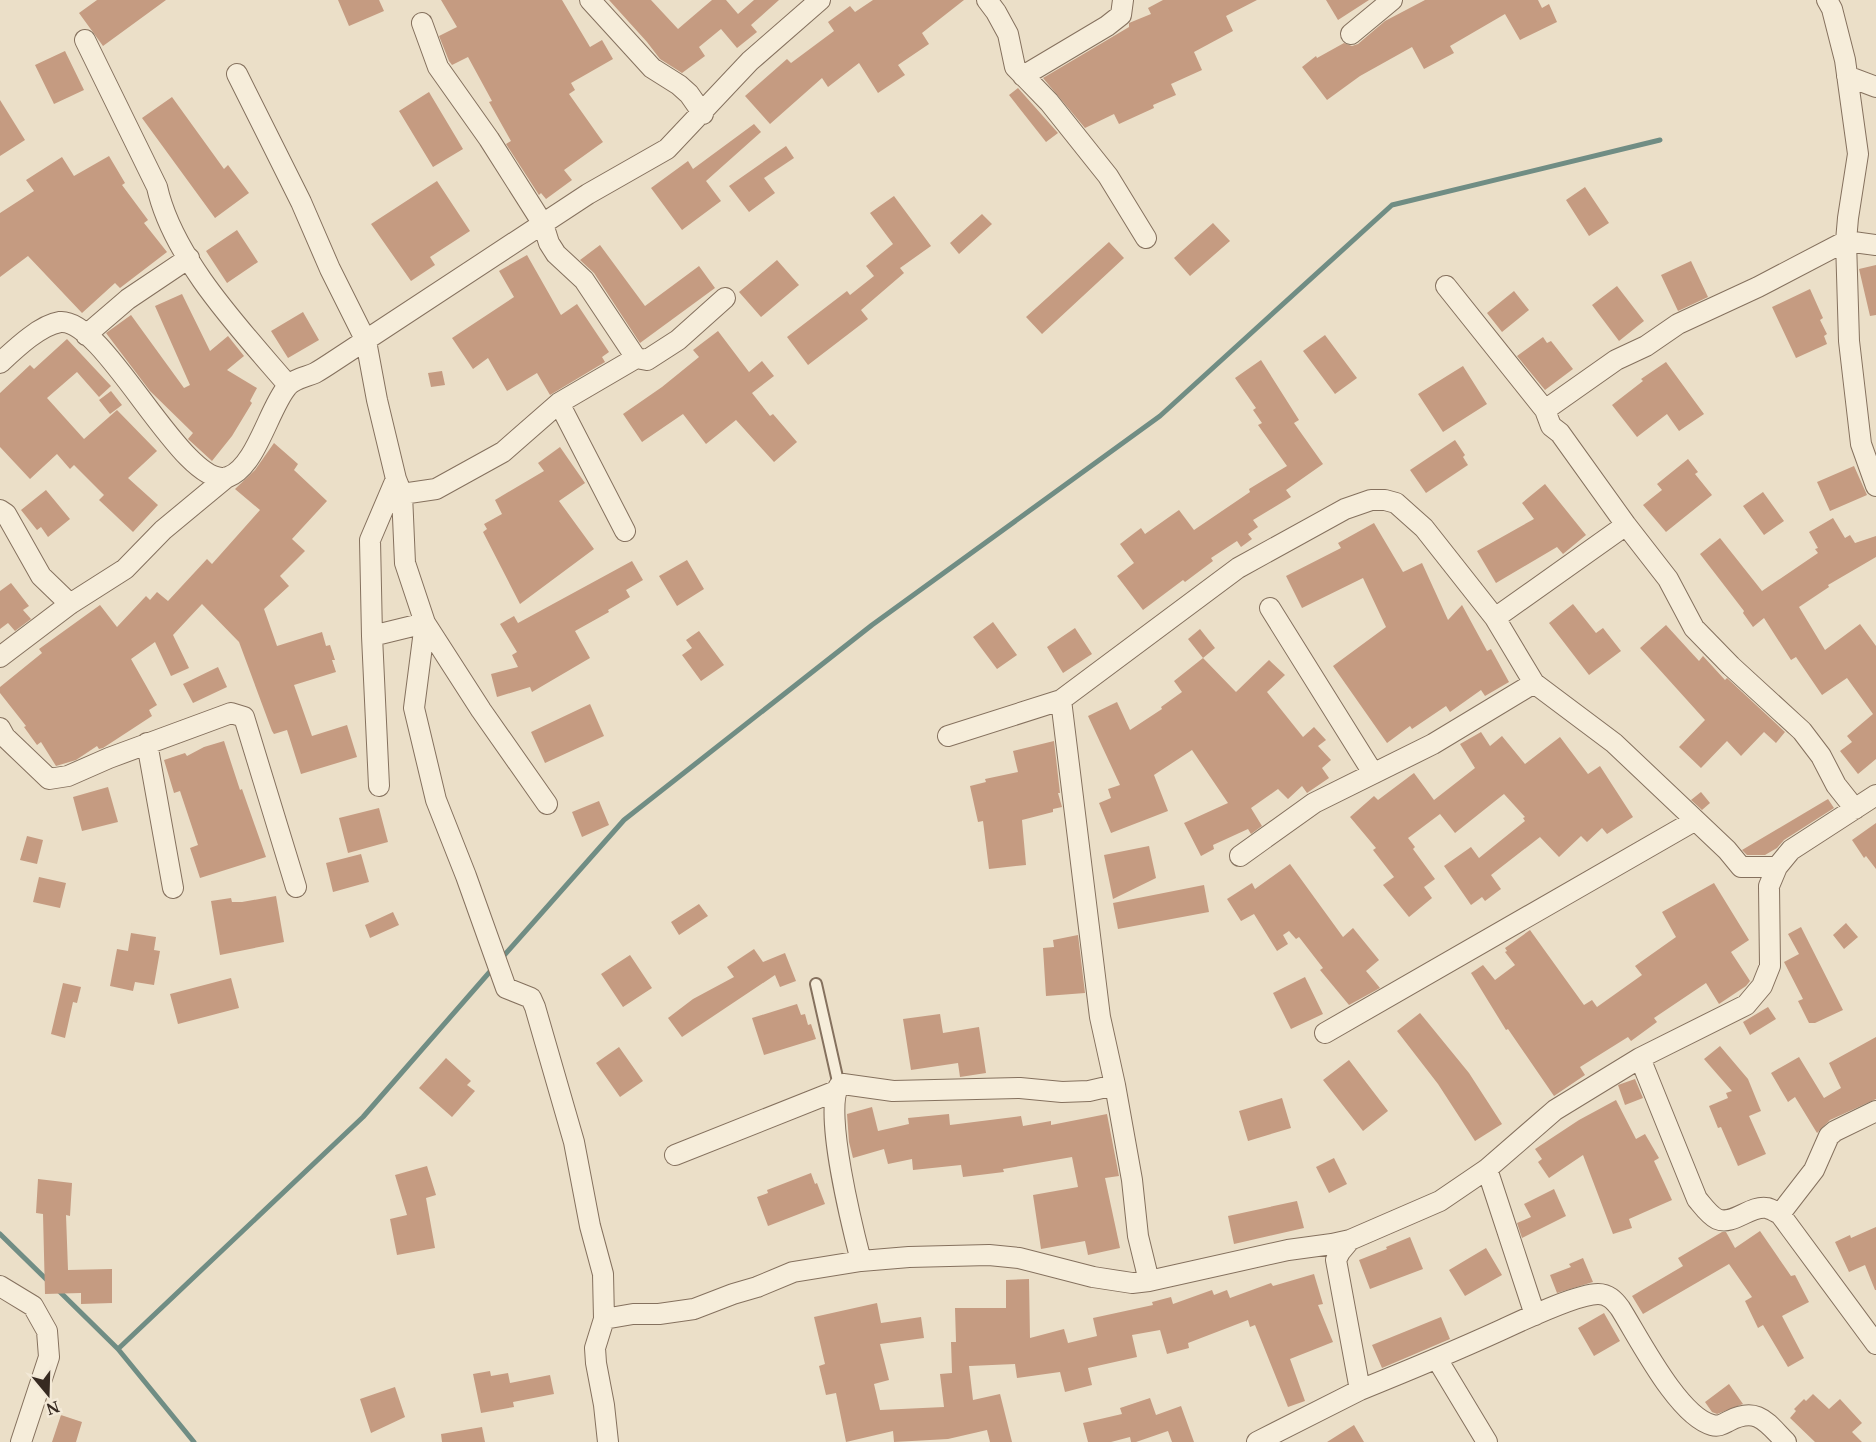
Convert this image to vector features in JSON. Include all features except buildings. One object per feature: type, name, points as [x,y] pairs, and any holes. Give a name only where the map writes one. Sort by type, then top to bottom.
[{"type":"street","points":[[590,0],[652,68],[689,94],[702,114]]},
{"type":"street","points":[[0,657],[70,603],[125,569],[163,530],[227,477],[238,471],[261,438],[288,385],[315,373],[588,194],[667,149],[750,61],[820,0]]},
{"type":"street","points":[[987,0],[1008,34],[1015,67],[1049,102],[1108,176],[1146,238]]},
{"type":"street","points":[[1023,76],[1107,26],[1121,15],[1123,0]]},
{"type":"street","points":[[1351,34],[1392,0]]},
{"type":"street","points":[[1827,0],[1832,9],[1847,76],[1858,154],[1846,241],[1849,341],[1861,444],[1876,486]]},
{"type":"street","points":[[422,23],[438,66],[489,139],[543,224],[549,243],[556,254],[584,280],[636,358]]},
{"type":"street","points":[[85,40],[157,187],[161,207],[189,258],[223,310],[288,385]]},
{"type":"street","points":[[237,74],[302,201],[330,269],[366,341],[399,486],[405,563],[425,623],[481,710],[547,804]]},
{"type":"street","points":[[1847,76],[1876,87]]},
{"type":"street","points":[[1545,410],[1616,360],[1646,346],[1678,324],[1758,287],[1846,241],[1876,245]]},
{"type":"street","points":[[86,335],[128,299],[189,258]]},
{"type":"street","points":[[1446,286],[1545,410],[1551,426],[1560,433],[1668,579],[1694,628],[1731,666],[1802,731],[1821,756],[1836,785],[1855,809]]},
{"type":"street","points":[[399,486],[436,489],[503,452],[559,403],[636,358],[647,360],[678,340],[725,298]]},
{"type":"street","points":[[0,363],[47,325],[62,322],[76,326],[110,359],[192,463],[214,478],[227,477]]},
{"type":"street","points":[[559,403],[626,531]]},
{"type":"street","points":[[379,786],[370,540],[399,486]]},
{"type":"street","points":[[948,736],[1061,699],[1238,568],[1345,509],[1371,500],[1384,500],[1396,503],[1424,528],[1495,618],[1534,683],[1614,743],[1727,850],[1741,867],[1777,867]]},
{"type":"street","points":[[0,510],[6,514],[41,576],[70,603]]},
{"type":"street","points":[[1495,618],[1626,525]]},
{"type":"street","points":[[1270,608],[1373,773]]},
{"type":"street","points":[[372,636],[425,623]]},
{"type":"street","points":[[425,623],[414,708],[436,800],[506,988],[531,998],[535,1007],[574,1142],[590,1226],[603,1274],[604,1319],[596,1348],[596,1363],[608,1442]]},
{"type":"street","points":[[1240,856],[1314,803],[1433,744],[1534,683]]},
{"type":"street","points":[[1061,699],[1100,1017],[1115,1085],[1138,1236],[1149,1281]]},
{"type":"street","points":[[0,728],[5,737],[49,779],[69,776],[147,743],[231,713],[244,717],[296,887]]},
{"type":"street","points":[[147,743],[173,888]]},
{"type":"street","points":[[604,1319],[694,1309],[793,1272],[861,1261],[989,1255],[1019,1258],[1093,1277],[1131,1283],[1288,1250],[1332,1245],[1350,1240],[1440,1201],[1487,1169],[1555,1110],[1640,1058],[1746,1005],[1762,986],[1770,966],[1769,886],[1777,867],[1791,850],[1876,795]]},
{"type":"street","points":[[1325,1033],[1694,821]]},
{"type":"street","points":[[1640,1058],[1697,1199],[1720,1220],[1728,1220],[1759,1208],[1768,1208],[1780,1214],[1869,1322],[1876,1344]]},
{"type":"street","points":[[675,1155],[843,1084],[893,1091],[1020,1088],[1062,1092],[1089,1091],[1115,1085]]},
{"type":"street","points":[[837,1088],[835,1127],[848,1210],[861,1261]]},
{"type":"street","points":[[1780,1214],[1814,1170],[1829,1136],[1876,1111]]},
{"type":"street","points":[[1487,1169],[1535,1315]]},
{"type":"street","points":[[1350,1240],[1336,1260],[1360,1390]]},
{"type":"street","points":[[0,1286],[33,1306],[47,1331],[49,1357],[21,1442]]},
{"type":"street","points":[[1257,1442],[1360,1390],[1437,1359],[1535,1315],[1595,1294],[1608,1296],[1620,1308],[1676,1397],[1694,1415],[1709,1424],[1719,1426],[1736,1417],[1755,1415],[1768,1422],[1786,1442]]},
{"type":"street","points":[[1437,1359],[1487,1442]]},
{"type":"lane","points":[[816,984],[837,1088]]},
{"type":"waterway","points":[[500,960],[624,820],[872,625],[1160,416],[1392,205],[1660,140]]},
{"type":"waterway","points":[[118,1349],[363,1117],[494,967]]},
{"type":"waterway","points":[[0,1234],[48,1281]]},
{"type":"waterway","points":[[57,1289],[118,1349],[194,1442]]}]
